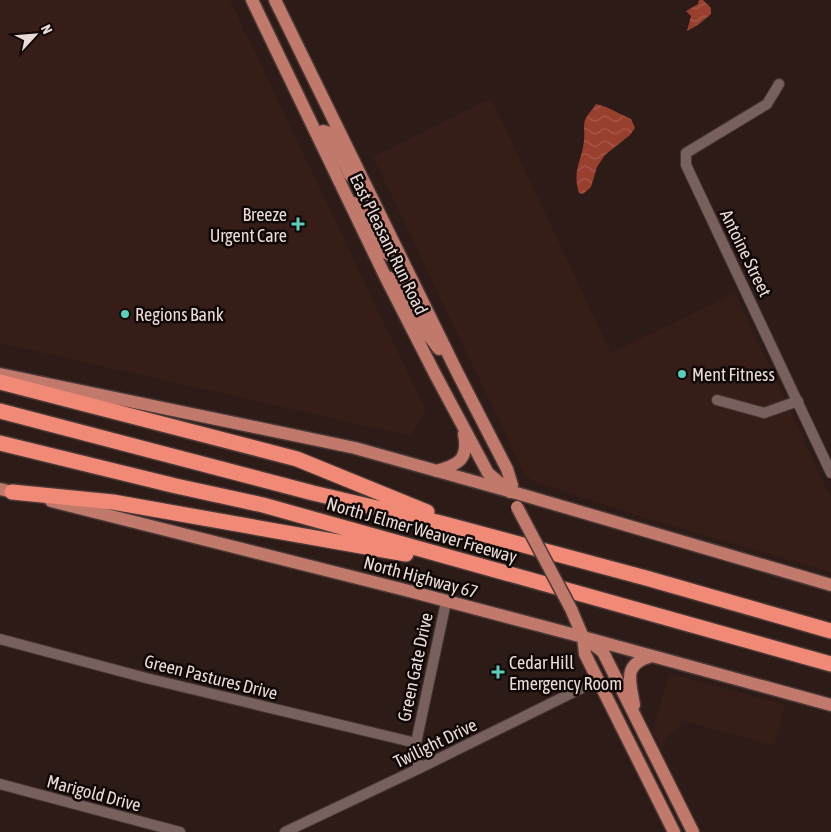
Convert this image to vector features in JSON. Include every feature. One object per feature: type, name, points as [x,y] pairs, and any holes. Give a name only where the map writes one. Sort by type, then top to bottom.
[{"type":"highway","points":[[0,382],[297,459],[486,536]]},
{"type":"highway","name":"North J Elmer Weaver Freeway","points":[[0,412],[486,536],[831,631]]},
{"type":"highway","name":"North J Elmer Weaver Freeway","points":[[0,443],[263,505],[831,664]]},
{"type":"highway","points":[[6,491],[113,502],[500,571]]},
{"type":"main road","name":"East Pleasant Run Road","points":[[252,0],[385,276],[463,427],[488,473],[510,492],[571,609],[584,637],[585,654],[674,832]]},
{"type":"main road","name":"East Pleasant Run Road","points":[[275,0],[403,263],[507,469],[512,485],[510,492]]},
{"type":"main road","points":[[317,134],[323,131],[327,132],[350,175],[370,194]]},
{"type":"main road","points":[[335,172],[367,218],[383,251],[403,263]]},
{"type":"main road","points":[[385,276],[400,282],[423,328],[457,372]]},
{"type":"main road","points":[[0,374],[355,448],[831,585]]},
{"type":"main road","points":[[435,471],[458,464],[464,454],[466,444],[463,427]]},
{"type":"main road","name":"North Highway 67","points":[[6,491],[405,590],[584,637],[831,706]]},
{"type":"main road","name":"East Pleasant Run Road","points":[[584,637],[603,652],[694,832]]},
{"type":"main road","points":[[637,720],[630,676],[633,665],[641,659],[653,656]]},
{"type":"street","name":"Antoine Street","points":[[779,84],[767,104],[686,153],[685,160],[831,473]]},
{"type":"street","points":[[716,400],[764,413],[798,401]]},
{"type":"street","name":"Green Gate Drive","points":[[420,768],[417,761],[416,744],[446,602]]},
{"type":"street","name":"Green Pastures Drive","points":[[0,639],[146,678],[416,744]]},
{"type":"street","name":"Twilight Drive","points":[[285,832],[598,680]]},
{"type":"street","name":"Marigold Drive","points":[[0,784],[180,832]]},
{"type":"shaded area","points":[[0,0],[230,0],[426,411],[410,436],[0,343]]},
{"type":"shaded area","points":[[491,98],[611,353],[735,293],[831,498],[831,572],[642,517],[533,481],[525,475],[373,157]]},
{"type":"shaded area","points":[[669,673],[785,705],[774,746],[681,720],[678,730],[669,733],[662,749],[653,731]]},
{"type":"water","points":[[699,0],[703,0],[711,8],[711,14],[687,31],[691,16],[686,11],[698,4]]},
{"type":"water","points":[[596,104],[631,119],[635,128],[630,135],[605,155],[597,167],[591,187],[583,194],[579,193],[577,171],[583,148],[585,120]]},
{"type":"place","name":"Breeze Urgent Care","points":[[298,224]]},
{"type":"place","name":"Regions Bank","points":[[125,314]]},
{"type":"place","name":"Ment Fitness","points":[[682,374]]},
{"type":"place","name":"Cedar Hill Emergency Room","points":[[498,672]]}]
